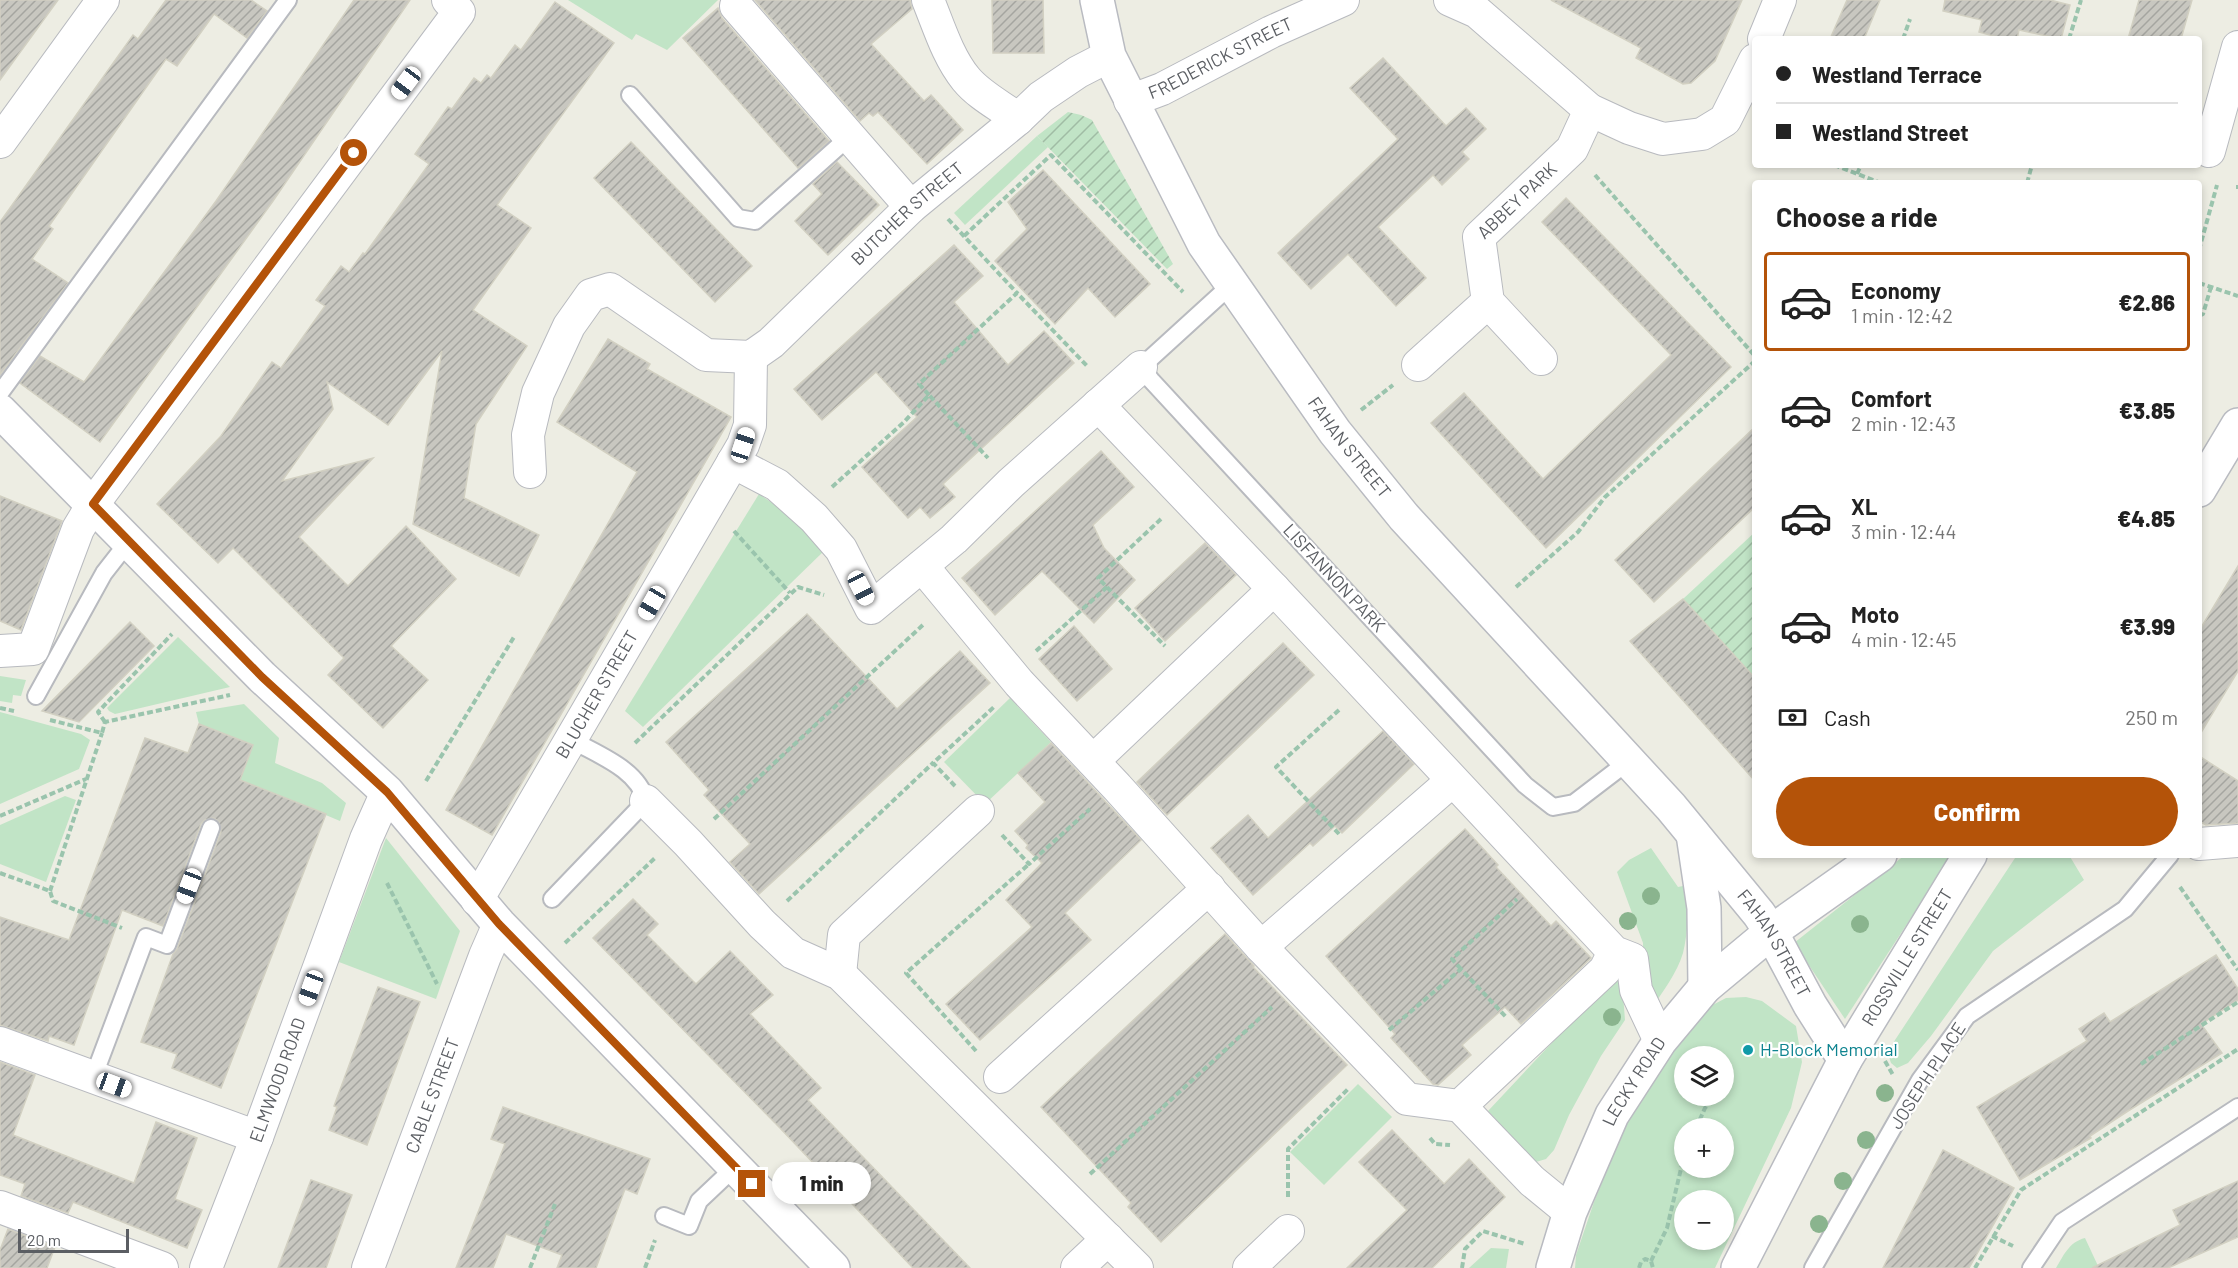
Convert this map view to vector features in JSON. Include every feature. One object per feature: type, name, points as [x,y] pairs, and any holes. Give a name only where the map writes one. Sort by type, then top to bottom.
[{"type":"main road","name":"FAHAN STREET","points":[[1097,0],[1109,56],[1130,101],[1204,244],[1231,285],[1335,432],[1404,517],[1629,761],[1692,833],[1771,932],[1810,1005],[1845,1060]]},
{"type":"main road","points":[[0,411],[262,677],[397,804],[499,924],[833,1268]]},
{"type":"main road","points":[[2202,485],[2238,425]]},
{"type":"main road","points":[[1692,833],[1704,908],[1705,987]]},
{"type":"main road","points":[[1771,932],[1876,858]]},
{"type":"main road","name":"ROSSVILLE STREET","points":[[1845,1060],[1968,858]]},
{"type":"main road","name":"LECKY ROAD","points":[[1555,1261],[1570,1212],[1612,1115],[1660,1041],[1705,987],[1771,932]]},
{"type":"main road","points":[[1738,1268],[1845,1060]]},
{"type":"street","points":[[0,142],[103,0]]},
{"type":"street","points":[[928,0],[953,60],[967,81],[1018,119]]},
{"type":"street","name":"FREDERICK STREET","points":[[1130,101],[1162,89],[1271,32],[1343,0]]},
{"type":"street","points":[[1450,0],[1477,12],[1590,110],[1629,128],[1663,139],[1702,134],[1725,120],[1752,66]]},
{"type":"street","points":[[1765,36],[1780,0]]},
{"type":"street","points":[[0,651],[33,649],[78,529],[93,504],[454,6]]},
{"type":"street","points":[[736,6],[849,137],[918,201]]},
{"type":"street","points":[[2209,150],[2238,46]]},
{"type":"street","name":"BUTCHER STREET","points":[[751,357],[771,343],[918,201],[1018,119],[1041,97],[1078,72],[1109,56]]},
{"type":"street","name":"ABBEY PARK","points":[[1488,302],[1479,237],[1572,149],[1590,110]]},
{"type":"street","points":[[530,472],[528,435],[538,393],[569,326],[591,295],[610,289],[706,355],[751,357]]},
{"type":"street","points":[[1418,365],[1488,302],[1541,359]]},
{"type":"street","name":"BLUCHER STREET","points":[[477,900],[743,445],[750,425],[751,357]]},
{"type":"street","points":[[733,462],[777,485],[806,510],[841,549],[871,608],[954,539],[1011,483],[1141,367]]},
{"type":"street","points":[[1105,398],[1185,496],[1452,781],[1614,952],[1632,959],[1636,990],[1660,1041]]},
{"type":"street","points":[[922,566],[1015,678],[1261,946],[1407,1099],[1460,1106],[1532,1181],[1570,1212]]},
{"type":"street","points":[[1093,761],[1274,589]]},
{"type":"street","points":[[1261,946],[1452,781]]},
{"type":"street","points":[[646,801],[684,838],[762,924],[793,953],[840,974],[1137,1268]]},
{"type":"street","name":"ELMWOOD ROAD","points":[[206,1268],[257,1137],[366,839],[397,804]]},
{"type":"street","points":[[840,974],[844,935],[978,811]]},
{"type":"street","points":[[2202,844],[2238,841]]},
{"type":"street","points":[[1000,1077],[1209,888]]},
{"type":"street","name":"CABLE STREET","points":[[368,1268],[458,1026],[499,924]]},
{"type":"street","points":[[1460,1106],[1605,970],[1614,952]]},
{"type":"street","points":[[0,1043],[257,1137]]},
{"type":"street","points":[[0,1207],[162,1268]]},
{"type":"street","points":[[1249,1268],[1288,1231]]},
{"type":"street","points":[[1077,1268],[1108,1239]]},
{"type":"lane","points":[[0,393],[288,0]]},
{"type":"lane","points":[[630,95],[738,218],[755,221],[849,137]]},
{"type":"lane","points":[[1141,367],[1231,285]]},
{"type":"lane","name":"LISFANNON PARK","points":[[1141,367],[1525,785],[1553,807],[1574,803],[1629,761]]},
{"type":"lane","points":[[36,696],[104,573],[129,541]]},
{"type":"lane","points":[[552,900],[646,801],[643,789],[625,770],[572,740]]},
{"type":"lane","points":[[93,1078],[146,937],[167,945],[212,828]]},
{"type":"lane","name":"JOSEPH PLACE","points":[[1813,1268],[1920,1080],[1966,1017],[2125,909],[2166,860]]},
{"type":"lane","points":[[2031,1268],[2062,1222],[2238,1107]]},
{"type":"lane","points":[[664,1216],[689,1226],[699,1201],[735,1167]]},
{"type":"path","points":[[2070,36],[2081,0]]},
{"type":"path","points":[[1904,36],[1910,19]]},
{"type":"path","points":[[1572,149],[1752,353]]},
{"type":"path","points":[[2202,239],[2220,176],[2209,150]]},
{"type":"path","points":[[964,236],[1051,155],[1202,312]]},
{"type":"path","points":[[1842,168],[1866,180]]},
{"type":"path","points":[[1857,174],[1860,168]]},
{"type":"path","points":[[918,201],[964,236],[1017,294],[1105,398]]},
{"type":"path","points":[[2202,284],[2238,296]]},
{"type":"path","points":[[2202,314],[2211,287]]},
{"type":"path","points":[[1011,483],[918,384],[1017,294]]},
{"type":"path","points":[[1490,610],[1578,532],[1605,496],[1752,364]]},
{"type":"path","points":[[1335,432],[1418,365]]},
{"type":"path","points":[[806,510],[904,422],[929,395]]},
{"type":"path","points":[[1185,496],[1098,578],[1188,670]]},
{"type":"path","points":[[710,505],[790,593]]},
{"type":"path","points":[[614,763],[798,587],[871,608]]},
{"type":"path","points":[[762,924],[933,763],[1107,587]]},
{"type":"path","points":[[540,966],[951,599]]},
{"type":"path","points":[[105,722],[98,712],[196,610]]},
{"type":"path","points":[[397,804],[514,637]]},
{"type":"path","points":[[105,722],[231,695],[262,677]]},
{"type":"path","points":[[1362,859],[1276,767],[1365,687]]},
{"type":"path","points":[[0,708],[15,711]]},
{"type":"path","points":[[48,719],[102,733]]},
{"type":"path","points":[[105,722],[50,891],[53,901],[146,937]]},
{"type":"path","points":[[933,763],[1029,864]]},
{"type":"path","points":[[0,816],[86,779]]},
{"type":"path","points":[[1000,1077],[906,973],[1117,787]]},
{"type":"path","points":[[366,839],[458,1026]]},
{"type":"path","points":[[2166,860],[2238,970]]},
{"type":"path","points":[[0,873],[50,891]]},
{"type":"path","points":[[1528,1042],[1452,959],[1542,876]]},
{"type":"path","points":[[1288,1231],[1288,1149],[1368,1057],[1461,969]]},
{"type":"path","points":[[1065,1197],[1297,984]]},
{"type":"path","points":[[2141,1064],[2238,1002]]},
{"type":"path","points":[[1975,1268],[2021,1190],[2238,1048]]},
{"type":"path","points":[[1653,1268],[1651,1261],[1666,1228],[1678,1178]]},
{"type":"path","points":[[530,1268],[555,1204]]},
{"type":"path","points":[[1462,1268],[1465,1249],[1483,1231],[1555,1261]]},
{"type":"path","points":[[1640,1268],[1643,1260],[1651,1261]]},
{"type":"green space","points":[[568,0],[718,0],[667,50],[636,34],[632,40]]},
{"type":"green space","points":[[1068,112],[1092,120],[1173,264],[1167,269],[1037,136]]},
{"type":"green space","points":[[1037,136],[1048,147],[965,225],[954,213]]},
{"type":"green space","points":[[759,494],[822,537],[825,550],[643,727],[625,711]]},
{"type":"green space","points":[[1752,535],[1752,675],[1683,599]]},
{"type":"green space","points":[[178,637],[230,687],[115,714],[109,711],[107,708]]},
{"type":"green space","points":[[0,676],[26,680],[21,696],[13,695],[12,703],[0,701]]},
{"type":"green space","points":[[1010,698],[1051,742],[985,804],[944,762]]},
{"type":"green space","points":[[244,704],[279,738],[275,763],[322,783],[346,803],[340,821],[276,794],[238,784],[253,745],[199,724],[196,712]]},
{"type":"green space","points":[[0,712],[81,734],[90,740],[79,769],[0,804]]},
{"type":"green space","points":[[65,796],[76,800],[46,882],[0,864],[0,825]]},
{"type":"green space","points":[[386,838],[460,931],[436,999],[339,962]]},
{"type":"green space","points":[[1651,848],[1678,887],[1688,885],[1689,891],[1683,953],[1673,975],[1652,1008],[1644,1000],[1643,943],[1617,872],[1629,860]]},
{"type":"green space","points":[[1901,858],[1950,858],[1845,1019],[1794,943]]},
{"type":"green space","points":[[2015,858],[2071,858],[2084,880],[1993,951],[1931,1036],[1908,1063],[1897,1068],[1891,1063],[1888,1054]]},
{"type":"green space","points":[[1621,969],[1625,1020],[1601,1056],[1569,1115],[1554,1150],[1546,1159],[1536,1162],[1488,1111]]},
{"type":"green space","points":[[1746,997],[1762,1001],[1796,1026],[1802,1062],[1791,1108],[1734,1228],[1734,1190],[1674,1190],[1674,1250],[1724,1250],[1715,1268],[1575,1268],[1576,1255],[1594,1202],[1632,1109],[1669,1046],[1703,1010],[1726,998]]},
{"type":"green space","points":[[1358,1084],[1392,1117],[1324,1185],[1290,1152]]},
{"type":"green space","points":[[2085,1238],[2099,1268],[2056,1268],[2071,1246]]},
{"type":"green space","points":[[1491,1248],[1509,1249],[1506,1268],[1469,1268]]},
{"type":"building","points":[[0,0],[58,0],[0,80]]},
{"type":"building","points":[[166,0],[251,0],[267,11],[247,38],[214,14],[177,66],[166,59],[49,226],[53,229],[32,259],[68,283],[0,375],[0,222],[133,35],[138,39]]},
{"type":"building","points":[[354,0],[410,0],[273,201],[100,442],[20,383],[40,356],[84,382],[216,201]]},
{"type":"building","points":[[755,0],[910,0],[912,9],[871,44],[924,101],[931,95],[963,130],[927,164],[878,112],[873,116],[869,113],[860,121]]},
{"type":"building","points":[[992,0],[1043,0],[1044,53],[993,53]]},
{"type":"building","points":[[1551,0],[1742,0],[1715,61],[1691,83],[1683,84],[1636,58],[1641,48]]},
{"type":"building","points":[[1847,0],[1880,0],[1865,36],[1831,36]]},
{"type":"building","points":[[1945,0],[2050,0],[2070,5],[2062,36],[2047,36],[2019,30],[2018,36],[1993,36],[1979,32],[1982,20],[1943,11]]},
{"type":"building","points":[[2139,0],[2192,0],[2182,36],[2129,36]]},
{"type":"building","points":[[555,2],[614,43],[497,205],[531,228],[473,310],[527,346],[476,424],[464,498],[539,535],[519,576],[413,524],[442,351],[388,425],[327,382],[333,409],[282,481],[373,458],[299,537],[348,586],[406,526],[456,579],[391,646],[428,680],[383,728],[328,675],[344,658],[233,548],[218,563],[157,504],[221,436],[272,362],[281,368],[325,306],[316,300],[341,266],[349,272],[363,253],[365,254],[429,164],[415,154],[448,107],[452,109],[474,78],[481,83],[487,75],[491,78],[515,45],[521,50]]},
{"type":"building","points":[[718,8],[722,18],[829,141],[798,168],[683,38]]},
{"type":"building","points":[[1383,58],[1446,126],[1466,108],[1486,129],[1462,152],[1469,159],[1442,185],[1433,175],[1378,227],[1426,278],[1396,306],[1348,254],[1311,289],[1278,253],[1398,139],[1350,88]]},
{"type":"building","points":[[631,142],[752,266],[715,302],[594,178]]},
{"type":"building","points":[[837,162],[879,205],[828,255],[795,221],[822,194],[813,184]]},
{"type":"building","points":[[1043,170],[1150,284],[1115,317],[1088,288],[1055,324],[995,261],[1027,229],[1008,202]]},
{"type":"building","points":[[1566,198],[1731,367],[1546,548],[1431,423],[1464,393],[1543,479],[1671,355],[1542,222]]},
{"type":"building","points":[[954,245],[983,276],[954,302],[1008,365],[1044,331],[1074,363],[943,484],[955,497],[930,518],[920,507],[908,518],[862,467],[917,417],[876,372],[822,420],[794,389]]},
{"type":"building","points":[[608,339],[650,364],[647,369],[731,417],[492,835],[446,810],[637,472],[557,422]]},
{"type":"building","points":[[1752,430],[1752,510],[1654,602],[1615,560]]},
{"type":"building","points":[[1101,451],[1134,487],[1093,525],[1104,548],[1135,580],[1094,623],[1042,571],[995,615],[962,578]]},
{"type":"building","points":[[0,496],[62,521],[21,630],[0,621]]},
{"type":"building","points":[[1205,543],[1236,575],[1165,641],[1135,608]]},
{"type":"building","points":[[2238,566],[2238,671],[2202,731],[2202,626]]},
{"type":"building","points":[[1683,599],[1752,675],[1752,778],[1630,641]]},
{"type":"building","points":[[807,614],[897,709],[960,651],[990,683],[759,894],[730,862],[750,844],[704,795],[709,790],[666,742]]},
{"type":"building","points":[[130,622],[154,646],[79,722],[42,711]]},
{"type":"building","points":[[1074,626],[1112,669],[1077,701],[1039,659]]},
{"type":"building","points":[[1283,643],[1314,675],[1167,815],[1137,782]]},
{"type":"building","points":[[199,724],[253,745],[240,780],[326,814],[221,1088],[172,1068],[177,1054],[141,1042],[221,832],[219,822],[214,818],[205,820],[201,824],[163,926],[122,910],[74,1045],[49,1036],[48,1041],[0,1025],[0,917],[69,940],[145,738],[188,753]]},
{"type":"building","points":[[1383,731],[1414,764],[1342,833],[1335,826],[1313,846],[1310,843],[1253,895],[1211,848],[1248,815],[1268,838]]},
{"type":"building","points":[[1051,743],[1141,840],[1065,913],[1091,940],[980,1040],[946,1004],[1032,927],[1006,900],[1042,863],[1026,848],[1028,845],[1015,831],[1045,802],[1018,773]]},
{"type":"building","points":[[2202,758],[2238,781],[2238,823],[2206,825],[2202,823]]},
{"type":"building","points":[[1465,829],[1498,865],[1496,867],[1551,926],[1556,921],[1591,958],[1521,1024],[1505,1007],[1462,1045],[1471,1055],[1438,1085],[1433,1084],[1391,1038],[1395,1034],[1326,956]]},
{"type":"building","points":[[633,899],[658,924],[647,935],[696,984],[730,951],[773,995],[750,1014],[821,1088],[808,1100],[970,1268],[913,1268],[779,1127],[593,938]]},
{"type":"building","points":[[1225,934],[1253,967],[1347,1065],[1161,1242],[1128,1207],[1131,1203],[1041,1107]]},
{"type":"building","points":[[2216,955],[2238,989],[2238,1000],[2201,1024],[2222,1053],[2128,1111],[2090,1136],[2091,1138],[2020,1180],[1977,1107],[2087,1041],[2079,1029],[2104,1013],[2110,1022]]},
{"type":"building","points":[[378,987],[420,1002],[367,1145],[329,1130],[337,1107],[334,1106]]},
{"type":"building","points":[[0,1062],[35,1075],[13,1135],[134,1183],[156,1122],[197,1138],[175,1199],[202,1210],[187,1248],[73,1202],[68,1213],[21,1196],[25,1184],[0,1175]]},
{"type":"building","points":[[503,1107],[650,1159],[637,1194],[625,1189],[596,1268],[557,1268],[562,1255],[506,1234],[493,1268],[456,1268],[505,1144],[491,1139]]},
{"type":"building","points":[[1392,1130],[1444,1184],[1469,1159],[1505,1197],[1432,1268],[1347,1268],[1407,1210],[1359,1162]]},
{"type":"building","points":[[1943,1150],[2014,1188],[1969,1268],[1883,1268]]},
{"type":"building","points":[[311,1180],[352,1195],[326,1268],[278,1268]]},
{"type":"building","points":[[2238,1181],[2238,1237],[2168,1268],[2092,1268],[2180,1225],[2173,1210]]},
{"type":"building","points":[[8,1229],[55,1247],[47,1268],[0,1268],[0,1250]]},
{"type":"place","name":"H-Block Memorial","points":[[1748,1050]]},
{"type":"route","points":[[354,153],[93,504],[262,677],[387,792],[499,924],[752,1184]]}]
